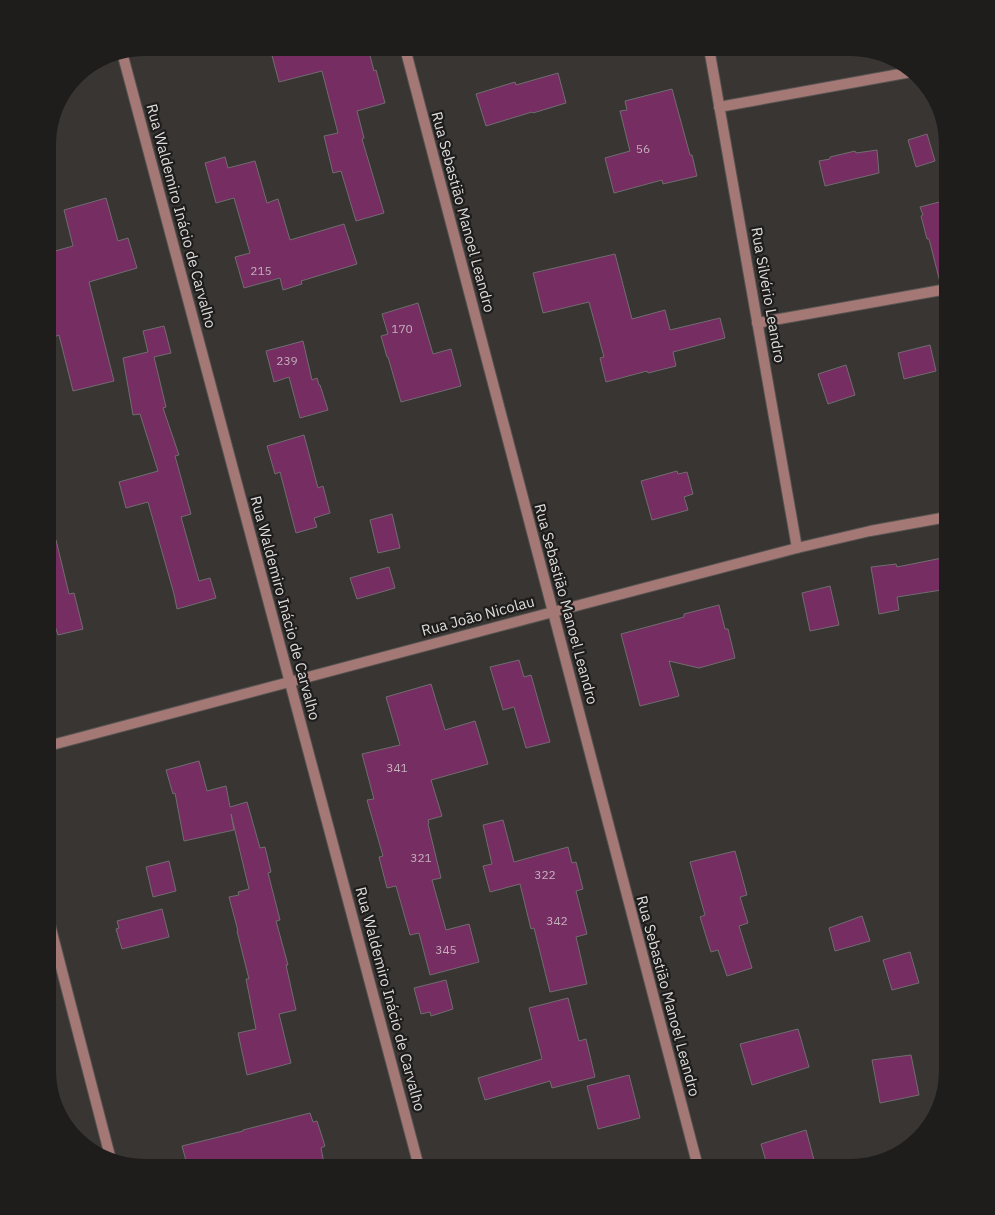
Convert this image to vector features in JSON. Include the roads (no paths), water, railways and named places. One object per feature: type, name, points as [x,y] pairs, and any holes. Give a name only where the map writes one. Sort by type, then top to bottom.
[{"type":"street","name":"Rua Sebastião Manoel Leandro","points":[[407,56],[696,1159]]},
{"type":"street","name":"Rua Silvério Leandro","points":[[710,56],[797,548]]},
{"type":"street","name":"Rua Waldemiro Inácio de Carvalho","points":[[124,59],[417,1159]]},
{"type":"street","points":[[720,107],[903,73]]},
{"type":"street","points":[[757,323],[939,291]]},
{"type":"street","name":"Rua João Nicolau","points":[[56,744],[797,548],[870,531],[939,519]]},
{"type":"street","points":[[56,947],[110,1152]]}]
